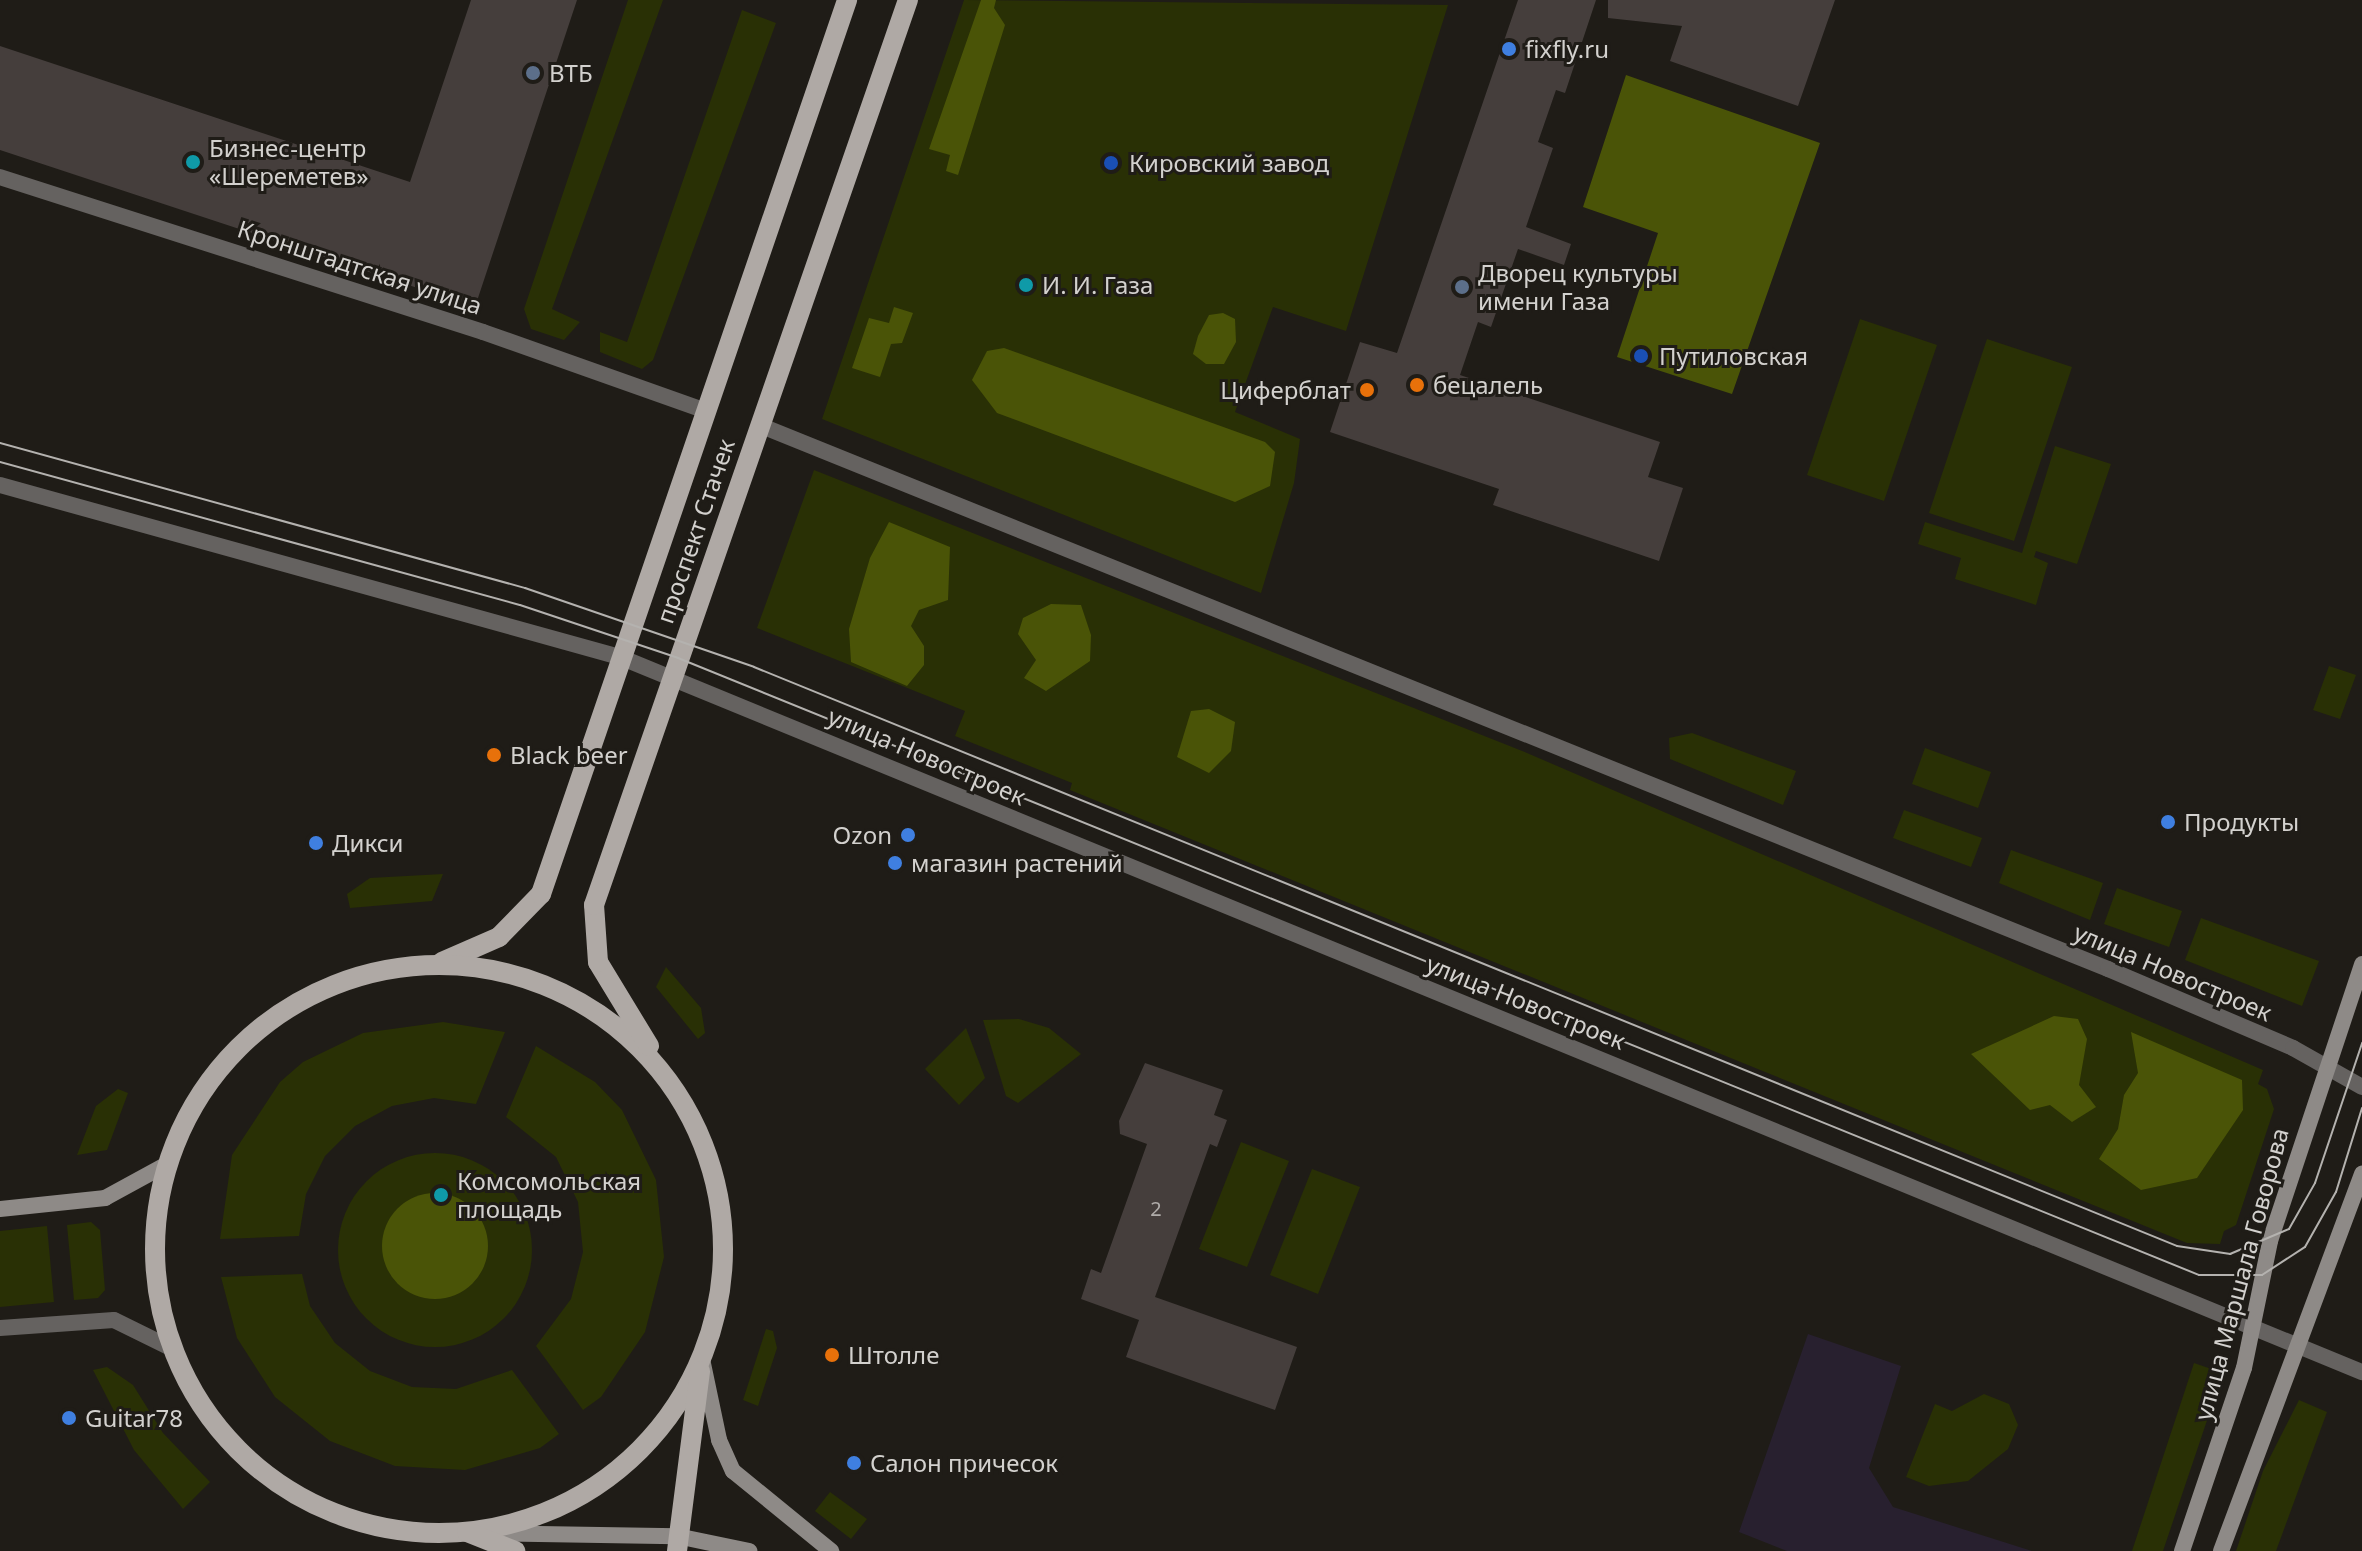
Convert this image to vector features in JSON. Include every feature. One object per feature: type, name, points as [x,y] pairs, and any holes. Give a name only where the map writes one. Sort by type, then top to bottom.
[{"type":"main road","name":"проспект Стачек","points":[[434,965],[499,937],[541,894],[703,410],[847,0]]},
{"type":"main road","name":"проспект Стачек","points":[[661,1071],[644,1035],[609,989],[591,932],[594,905],[908,0]]},
{"type":"main road","name":"улица Маршала Говорова","points":[[2182,1551],[2244,1368],[2270,1241],[2362,964]]},
{"type":"main road","points":[[677,1544],[702,1359],[722,1284],[722,1222],[704,1148],[661,1071],[597,1013],[560,992],[519,976],[434,965],[341,982],[262,1026],[204,1088],[167,1164],[154,1256],[171,1348],[219,1430],[290,1492],[375,1527],[749,1551]]},
{"type":"main road","points":[[0,1209],[105,1198],[167,1164]]},
{"type":"main road","points":[[2221,1551],[2362,1173]]},
{"type":"main road","points":[[467,1532],[541,1515],[608,1478],[663,1425],[702,1359]]},
{"type":"main road","points":[[702,1359],[719,1440],[733,1471],[831,1551]]},
{"type":"main road","points":[[467,1532],[515,1551]]},
{"type":"street","name":"Кронштадтская улица","points":[[0,177],[483,332],[703,410]]},
{"type":"street","name":"улица Новостроек","points":[[759,425],[2108,969],[2326,1065],[2362,1087]]},
{"type":"street","points":[[0,485],[620,657],[672,678]]},
{"type":"street","name":"улица Новостроек","points":[[672,678],[2252,1324],[2362,1372]]},
{"type":"street","points":[[0,1328],[114,1320],[171,1348]]},
{"type":"shaded area","points":[[1808,1334],[1901,1366],[1869,1468],[1893,1507],[2032,1551],[1787,1551],[1739,1532]]},
{"type":"green space","points":[[628,0],[663,0],[552,309],[580,322],[564,340],[531,329],[524,309]]},
{"type":"green space","points":[[964,0],[1448,5],[1346,331],[1273,307],[1235,412],[1300,439],[1294,483],[1261,593],[822,419]]},
{"type":"green space","points":[[981,0],[996,0],[994,8],[1005,25],[958,175],[946,171],[950,155],[929,149]]},
{"type":"green space","points":[[742,10],[776,23],[653,360],[642,369],[600,352],[600,332],[627,342]]},
{"type":"green space","points":[[1626,75],[1820,143],[1732,394],[1617,357],[1658,233],[1583,207]]},
{"type":"green space","points":[[894,307],[913,313],[902,343],[891,344],[880,377],[852,368],[869,318],[889,323]]},
{"type":"green space","points":[[1223,313],[1235,319],[1236,342],[1224,364],[1206,364],[1193,354],[1198,336],[1209,315]]},
{"type":"green space","points":[[1860,319],[1937,345],[1884,501],[1807,475]]},
{"type":"green space","points":[[1987,339],[2072,367],[2014,541],[1929,513]]},
{"type":"green space","points":[[1004,348],[1265,442],[1275,452],[1270,486],[1235,502],[997,413],[972,380],[987,351]]},
{"type":"green space","points":[[2055,446],[2111,464],[2077,564],[2036,551],[2034,557],[2048,563],[2036,605],[1955,579],[1961,558],[1918,544],[1925,522],[2022,553]]},
{"type":"green space","points":[[814,470],[1527,753],[2263,1070],[2258,1084],[2267,1089],[2274,1109],[2236,1225],[2224,1231],[2220,1244],[2187,1243],[1070,790],[1072,783],[955,736],[965,711],[757,628]]},
{"type":"green space","points":[[889,522],[950,547],[948,600],[919,610],[911,626],[924,646],[924,665],[907,686],[851,662],[849,629],[870,558]]},
{"type":"green space","points":[[1051,604],[1081,605],[1091,635],[1090,661],[1046,691],[1024,678],[1036,660],[1018,634],[1023,618]]},
{"type":"green space","points":[[2329,666],[2356,675],[2340,719],[2313,710]]},
{"type":"green space","points":[[1209,709],[1235,722],[1231,751],[1209,773],[1177,757],[1191,711]]},
{"type":"green space","points":[[1692,733],[1796,771],[1783,805],[1670,759],[1669,738]]},
{"type":"green space","points":[[1925,748],[1991,772],[1978,808],[1912,784]]},
{"type":"green space","points":[[1904,810],[1982,838],[1971,867],[1893,838]]},
{"type":"green space","points":[[2011,850],[2103,883],[2090,920],[1999,883]]},
{"type":"green space","points":[[443,874],[432,901],[350,908],[347,894],[370,878]]},
{"type":"green space","points":[[2117,888],[2182,911],[2169,947],[2104,924]]},
{"type":"green space","points":[[2201,918],[2319,961],[2302,1006],[2185,960]]},
{"type":"green space","points":[[666,967],[701,1008],[705,1033],[698,1039],[656,987]]},
{"type":"green space","points":[[2054,1016],[2078,1019],[2087,1039],[2079,1085],[2096,1107],[2072,1122],[2050,1105],[2030,1110],[1971,1054]]},
{"type":"green space","points":[[1019,1019],[1049,1028],[1081,1054],[1018,1103],[1006,1096],[983,1020]]},
{"type":"green space","points":[[443,1022],[505,1032],[476,1104],[434,1098],[392,1106],[355,1126],[325,1156],[306,1194],[299,1236],[220,1239],[232,1155],[280,1082],[303,1062],[363,1033]]},
{"type":"green space","points":[[966,1028],[985,1078],[959,1105],[925,1069]]},
{"type":"green space","points":[[2131,1032],[2242,1080],[2243,1110],[2197,1178],[2141,1190],[2099,1159],[2118,1129],[2124,1095],[2138,1073]]},
{"type":"green space","points":[[536,1046],[595,1082],[622,1110],[656,1180],[664,1257],[645,1332],[601,1397],[583,1410],[536,1346],[571,1299],[583,1252],[578,1202],[556,1157],[506,1117]]},
{"type":"green space","points":[[118,1089],[128,1093],[107,1150],[77,1155],[96,1106]]},
{"type":"green space","points":[[1241,1142],[1289,1161],[1247,1267],[1199,1249]]},
{"type":"green space","points":[[435,1153],[472,1160],[504,1181],[525,1213],[532,1250],[525,1287],[504,1319],[472,1340],[435,1347],[398,1340],[366,1319],[345,1287],[338,1250],[345,1213],[366,1181],[398,1160]]},
{"type":"green space","points":[[1312,1169],[1360,1187],[1318,1294],[1270,1275]]},
{"type":"green space","points":[[435,1193],[455,1197],[472,1209],[484,1226],[488,1246],[484,1266],[472,1283],[455,1295],[435,1299],[415,1295],[398,1283],[386,1266],[382,1246],[386,1226],[398,1209],[415,1197]]},
{"type":"green space","points":[[91,1222],[100,1230],[105,1290],[98,1298],[74,1300],[67,1225]]},
{"type":"green space","points":[[47,1226],[54,1302],[0,1307],[0,1231]]},
{"type":"green space","points":[[302,1274],[310,1306],[335,1343],[370,1371],[412,1387],[456,1389],[512,1370],[559,1434],[540,1448],[465,1470],[395,1466],[330,1441],[275,1397],[237,1338],[221,1277]]},
{"type":"green space","points":[[766,1329],[773,1331],[777,1348],[758,1406],[743,1400]]},
{"type":"green space","points":[[2194,1363],[2223,1373],[2163,1551],[2132,1551]]},
{"type":"green space","points":[[107,1367],[133,1385],[163,1433],[210,1482],[183,1509],[134,1450],[93,1370]]},
{"type":"green space","points":[[1984,1394],[2009,1404],[2018,1425],[2008,1449],[1968,1481],[1929,1486],[1906,1477],[1935,1404],[1952,1411]]},
{"type":"green space","points":[[2299,1400],[2327,1412],[2276,1551],[2236,1551],[2263,1471]]},
{"type":"green space","points":[[830,1492],[867,1519],[851,1539],[815,1511]]},
{"type":"building","name":"Бизнес-центр «Шереметев»","points":[[471,0],[577,0],[475,307],[0,150],[0,46],[410,182]]},
{"type":"building","name":"Дворец культуры имени Газа","points":[[1518,0],[1596,0],[1565,93],[1556,90],[1538,142],[1553,148],[1526,227],[1571,244],[1564,265],[1518,249],[1491,327],[1478,322],[1460,375],[1660,442],[1648,477],[1683,488],[1659,561],[1493,505],[1499,489],[1330,432],[1360,342],[1397,353]]},
{"type":"building","points":[[1608,0],[1835,0],[1798,106],[1670,61],[1682,26],[1608,18]]},
{"type":"building","points":[[1145,1063],[1223,1090],[1214,1115],[1227,1120],[1217,1147],[1210,1144],[1155,1297],[1297,1347],[1275,1410],[1126,1357],[1139,1320],[1081,1299],[1091,1269],[1101,1273],[1147,1144],[1120,1134],[1119,1121]]},
{"type":"tram line","points":[[0,443],[525,588],[754,667],[2177,1246],[2230,1254],[2289,1229],[2315,1183],[2362,1043]]},
{"type":"tram line","points":[[0,462],[520,605],[678,658],[2199,1275],[2262,1275],[2305,1247],[2336,1192],[2362,1108]]},
{"type":"place","name":"fixfly.ru","points":[[1509,49]]},
{"type":"place","name":"ВТБ","points":[[533,73]]},
{"type":"place","name":"Бизнес-центр «Шереметев»","points":[[193,162]]},
{"type":"place","name":"Кировский завод","points":[[1111,163]]},
{"type":"place","name":"И. И. Газа","points":[[1026,285]]},
{"type":"place","name":"Дворец культуры имени Газа","points":[[1462,287]]},
{"type":"place","name":"Путиловская","points":[[1641,356]]},
{"type":"place","name":"бецалель","points":[[1417,385]]},
{"type":"place","name":"Циферблат","points":[[1367,390]]},
{"type":"place","name":"Black beer","points":[[494,755]]},
{"type":"place","name":"Продукты","points":[[2168,822]]},
{"type":"place","name":"Ozon","points":[[908,835]]},
{"type":"place","name":"Дикси","points":[[316,843]]},
{"type":"place","name":"магазин растений","points":[[895,863]]},
{"type":"place","name":"Комсомольская площадь","points":[[441,1195]]},
{"type":"place","name":"Штолле","points":[[832,1355]]},
{"type":"place","name":"Guitar78","points":[[69,1418]]},
{"type":"place","name":"Салон причесок","points":[[854,1463]]}]
